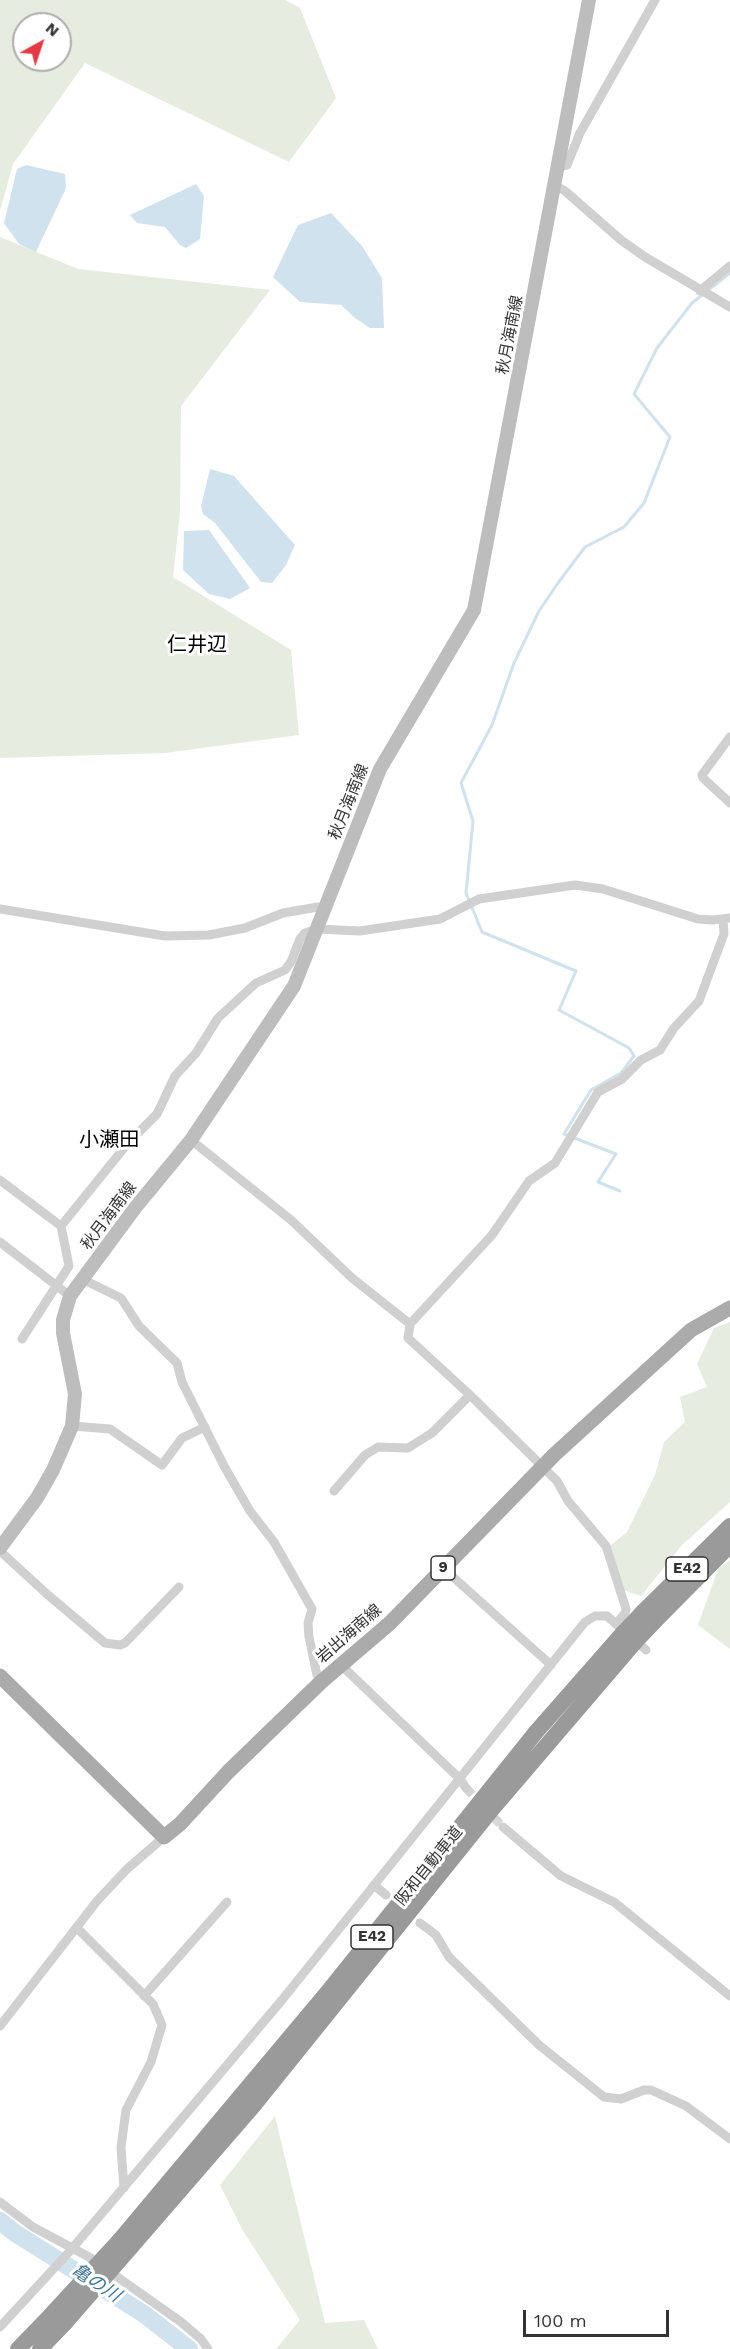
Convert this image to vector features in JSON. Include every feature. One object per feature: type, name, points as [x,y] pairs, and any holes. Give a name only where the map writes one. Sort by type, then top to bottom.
[{"type":"highway","name":"阪和自動車道","points":[[18,2349],[125,2243],[254,2105],[630,1637],[730,1526]]},
{"type":"highway","name":"阪和自動車道","points":[[649,1617],[730,1545]]},
{"type":"highway","name":"阪和自動車道","points":[[40,2349],[65,2323],[125,2243]]},
{"type":"main road","name":"秋月海南線","points":[[0,1549],[37,1498],[53,1470],[72,1426],[75,1394],[63,1333],[63,1320],[70,1296],[135,1208],[191,1140],[294,986],[380,769],[474,610],[555,185],[587,1]]},
{"type":"main road","name":"岩出海南線","points":[[164,1837],[180,1824],[228,1772],[340,1664],[390,1623],[543,1466],[611,1401],[692,1330],[730,1308]]},
{"type":"main road","points":[[0,1676],[164,1837]]},
{"type":"street","points":[[558,167],[567,165],[580,133],[655,0]]},
{"type":"street","points":[[555,185],[629,246],[700,291],[730,307]]},
{"type":"street","points":[[700,291],[730,266]]},
{"type":"street","points":[[730,737],[702,775],[730,803]]},
{"type":"street","points":[[62,1226],[128,1143],[157,1114],[175,1076],[196,1053],[218,1018],[256,983],[285,970],[305,933],[317,929],[360,932],[440,919],[479,899],[575,885],[603,889],[698,920],[726,918],[724,934],[699,1001],[660,1050],[641,1060],[622,1080],[598,1092],[555,1163],[529,1181],[492,1235],[410,1324],[408,1338],[543,1466],[557,1481],[568,1501],[606,1546],[626,1609],[630,1637]]},
{"type":"street","points":[[0,909],[165,936],[209,934],[245,928],[283,913],[325,909]]},
{"type":"street","points":[[191,1140],[291,1220],[352,1278],[410,1324]]},
{"type":"street","points":[[0,1180],[62,1226],[69,1266],[22,1339]]},
{"type":"street","points":[[0,1242],[70,1296]]},
{"type":"street","points":[[82,1279],[121,1298],[139,1326],[177,1363],[182,1382],[250,1511],[274,1542],[312,1609],[308,1623],[309,1636],[317,1675],[321,1682]]},
{"type":"street","points":[[334,1491],[365,1455],[378,1447],[408,1448],[432,1434],[470,1395]]},
{"type":"street","points":[[72,1426],[110,1429],[162,1465],[182,1438],[205,1427]]},
{"type":"street","points":[[0,1549],[48,1595],[105,1643],[120,1645],[125,1643],[179,1587]]},
{"type":"street","points":[[443,1568],[551,1665]]},
{"type":"street","points":[[0,2327],[71,2250],[282,2000],[454,1784],[463,1783],[585,1622],[595,1616],[608,1616],[630,1637]]},
{"type":"street","points":[[340,1664],[463,1783]]},
{"type":"street","points":[[503,1827],[561,1876],[614,1902],[730,1996]]},
{"type":"street","points":[[0,2026],[78,1929],[97,1901],[127,1869],[164,1837]]},
{"type":"street","points":[[374,1885],[386,1895]]},
{"type":"street","points":[[144,1996],[227,1902]]},
{"type":"street","points":[[420,1923],[436,1935],[449,1957],[539,2045],[603,2097],[621,2099],[644,2090],[651,2090],[686,2106],[730,2139]]},
{"type":"street","points":[[78,1929],[153,2004],[162,2025],[151,2062],[126,2110],[121,2147],[124,2188]]},
{"type":"street","points":[[0,2202],[33,2227],[71,2250],[89,2257],[181,2322],[201,2339],[208,2349]]},
{"type":"shaded area","points":[[0,0],[285,0],[300,8],[336,98],[289,162],[85,63],[13,164],[0,211]]},
{"type":"shaded area","points":[[0,237],[78,269],[270,290],[181,406],[180,512],[173,577],[291,650],[299,735],[165,753],[0,758]]},
{"type":"shaded area","points":[[730,1322],[730,1502],[682,1545],[641,1596],[618,1588],[605,1550],[627,1532],[655,1475],[664,1442],[685,1422],[680,1397],[707,1387],[697,1364],[714,1328]]},
{"type":"shaded area","points":[[730,1560],[730,1649],[698,1625],[718,1569]]},
{"type":"shaded area","points":[[275,2116],[325,2323],[364,2320],[378,2349],[276,2349],[300,2320],[242,2229],[220,2185]]},
{"type":"water","points":[[26,165],[65,174],[66,188],[36,252],[19,244],[4,223],[17,169]]},
{"type":"water","points":[[196,184],[204,196],[200,239],[186,248],[180,245],[165,227],[137,223],[130,215]]},
{"type":"water","points":[[331,213],[362,246],[382,278],[384,328],[370,328],[341,305],[300,302],[273,277],[298,225]]},
{"type":"water","points":[[210,469],[234,476],[295,545],[286,565],[272,583],[261,582],[215,523],[203,514],[201,506]]},
{"type":"water","points":[[209,530],[250,588],[230,599],[209,594],[183,570],[184,531]]},
{"type":"waterway","points":[[620,1191],[598,1182],[616,1154],[564,1134],[591,1090],[621,1073],[634,1056],[629,1048],[559,1010],[576,971],[482,932],[466,893],[473,821],[461,783],[492,725],[514,663],[539,611],[585,547],[624,527],[644,503],[670,437],[634,394],[657,348],[692,303],[730,273]]},
{"type":"waterway","name":"亀の川","points":[[0,2221],[15,2233],[144,2314],[189,2349]]},
{"type":"tunnel","points":[[466,1788],[503,1827]]},
{"type":"district","name":"仁井辺","points":[[197,645]]},
{"type":"district","name":"小瀬田","points":[[109,1140]]}]
